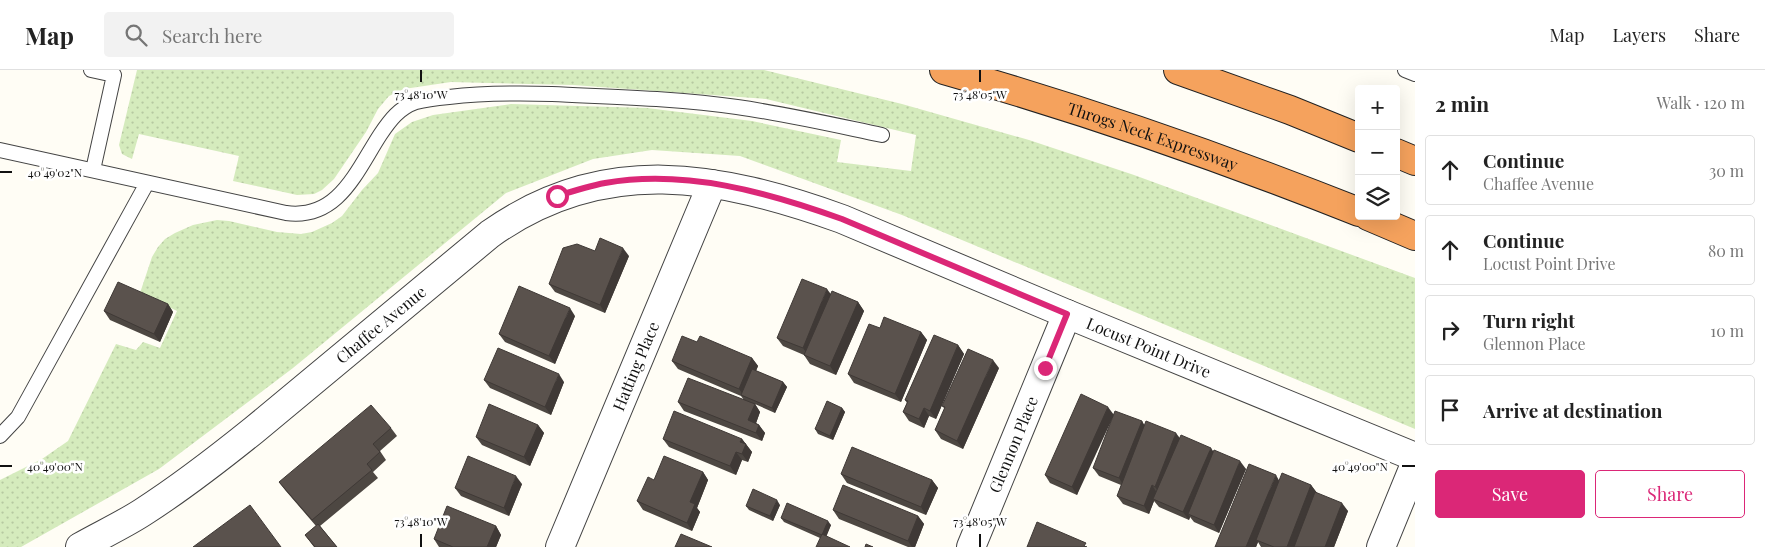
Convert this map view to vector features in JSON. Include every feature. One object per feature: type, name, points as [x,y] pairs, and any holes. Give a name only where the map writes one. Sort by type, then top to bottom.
[{"type":"highway","name":"Throgs Neck Expressway","points":[[944,70],[1052,102],[1161,138],[1355,210]]},
{"type":"highway","points":[[1178,70],[1290,110],[1355,136]]},
{"type":"highway","points":[[1400,155],[1415,161]]},
{"type":"highway","points":[[1377,220],[1415,236]]},
{"type":"street","name":"Chaffee Avenue","points":[[80,547],[141,513],[182,486],[490,234],[510,220],[557,196],[606,183],[655,179],[712,184]]},
{"type":"street","name":"Locust Point Drive","points":[[712,184],[745,189],[806,206],[842,219],[1415,457]]},
{"type":"street","name":"Hatting Place","points":[[560,547],[712,184]]},
{"type":"street","name":"Glennon Place","points":[[971,547],[1067,314]]},
{"type":"street","points":[[1381,547],[1415,464]]},
{"type":"lane","points":[[91,70],[114,75],[93,170]]},
{"type":"lane","points":[[1405,70],[1415,74]]},
{"type":"lane","points":[[0,150],[286,213],[304,214],[312,213],[327,206],[341,194],[389,121],[400,110],[414,102],[424,100],[477,94],[666,99],[737,107],[882,135]]},
{"type":"lane","points":[[0,436],[23,409],[146,182]]},
{"type":"green space","points":[[137,70],[764,70],[902,104],[1029,140],[1134,175],[1415,278],[1415,429],[902,215],[740,156],[652,150],[593,159],[506,193],[293,368],[159,469],[21,547],[0,547],[0,480],[42,459],[68,441],[116,344],[136,350],[143,342],[160,348],[177,311],[140,293],[152,257],[165,239],[193,225],[217,220],[277,232],[301,234],[312,232],[332,223],[342,216],[378,173],[395,134],[412,122],[433,115],[511,104],[647,108],[752,121],[841,140],[837,162],[911,171],[916,135],[766,99],[573,85],[451,82],[404,89],[389,96],[378,109],[366,132],[334,179],[322,190],[314,194],[297,195],[233,181],[239,156],[139,134],[132,159],[122,154],[119,145]]},
{"type":"building","points":[[600,238],[623,248],[600,305],[549,284],[563,248],[577,244],[595,251]]},
{"type":"building","points":[[802,279],[827,289],[803,348],[777,338]]},
{"type":"building","points":[[118,282],[168,304],[154,334],[104,311]]},
{"type":"building","points":[[519,286],[570,308],[549,356],[499,334]]},
{"type":"building","points":[[832,291],[858,302],[830,366],[804,355]]},
{"type":"building","points":[[884,317],[921,332],[895,394],[848,374],[869,324],[880,328]]},
{"type":"building","points":[[934,335],[958,345],[930,411],[924,408],[919,419],[903,412],[908,401],[905,400]]},
{"type":"building","points":[[682,336],[697,342],[700,336],[752,358],[739,389],[672,361]]},
{"type":"building","points":[[498,348],[559,374],[545,407],[484,380]]},
{"type":"building","points":[[968,349],[993,360],[957,441],[935,430],[945,407],[942,406]]},
{"type":"building","points":[[752,369],[783,382],[772,408],[741,395]]},
{"type":"building","points":[[688,378],[755,404],[748,420],[759,425],[756,433],[678,402]]},
{"type":"building","points":[[1081,394],[1108,407],[1072,487],[1045,475]]},
{"type":"building","points":[[827,401],[842,408],[830,436],[815,429]]},
{"type":"building","points":[[489,404],[538,425],[524,457],[476,437]]},
{"type":"building","points":[[371,405],[391,428],[373,444],[380,452],[367,464],[372,470],[312,520],[279,482]]},
{"type":"building","points":[[674,411],[742,439],[740,442],[746,444],[742,454],[736,452],[730,466],[663,439]]},
{"type":"building","points":[[1115,411],[1142,421],[1119,478],[1093,468]]},
{"type":"building","points":[[1146,421],[1176,433],[1155,487],[1152,485],[1144,506],[1117,496]]},
{"type":"building","points":[[1181,435],[1211,448],[1183,512],[1153,499]]},
{"type":"building","points":[[852,447],[932,480],[921,507],[841,474]]},
{"type":"building","points":[[1214,450],[1240,461],[1214,525],[1188,514]]},
{"type":"building","points":[[468,456],[516,476],[504,508],[455,488]]},
{"type":"building","points":[[664,456],[703,472],[690,502],[695,504],[687,523],[637,501],[648,477],[654,480]]},
{"type":"building","points":[[1249,464],[1276,475],[1246,547],[1215,547]]},
{"type":"building","points":[[1282,473],[1311,485],[1287,547],[1274,547],[1256,540]]},
{"type":"building","points":[[843,485],[918,516],[908,541],[833,510]]},
{"type":"building","points":[[753,489],[777,500],[770,516],[746,506]]},
{"type":"building","points":[[1315,492],[1342,503],[1325,547],[1294,547]]},
{"type":"building","points":[[787,503],[828,521],[822,535],[781,518]]},
{"type":"building","points":[[250,505],[281,547],[193,547]]},
{"type":"building","points":[[447,506],[496,526],[487,547],[453,547],[434,539]]},
{"type":"building","points":[[1037,522],[1086,543],[1084,546],[1087,547],[1027,547]]},
{"type":"building","points":[[318,524],[337,547],[315,547],[305,535]]},
{"type":"building","points":[[681,534],[712,547],[675,547]]},
{"type":"building","points":[[822,534],[850,547],[816,547]]},
{"type":"route","points":[[557,196],[606,183],[655,179],[681,180],[745,189],[806,206],[842,219],[1067,314],[1045,368]]}]
